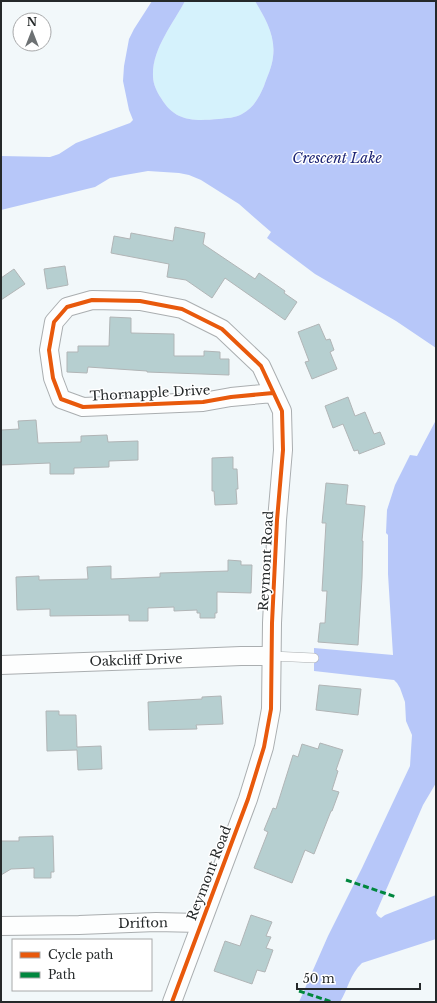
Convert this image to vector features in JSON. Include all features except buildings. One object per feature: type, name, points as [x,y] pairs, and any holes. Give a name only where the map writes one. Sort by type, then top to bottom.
[{"type":"street","name":"Reymont Road","points":[[52,368],[49,350],[54,322],[67,307],[92,300],[140,301],[182,310],[222,329],[261,366],[282,411],[283,450],[277,520],[270,709],[264,747],[248,799],[200,923],[172,1002]]},
{"type":"street","name":"Thornapple Drive","points":[[52,368],[53,378],[61,399],[83,406],[203,402],[273,393]]},
{"type":"street","name":"Oakcliff Drive","points":[[1,665],[272,656]]},
{"type":"street","name":"Drifton","points":[[1,926],[156,922],[200,923]]},
{"type":"lane","points":[[272,656],[314,658]]},
{"type":"shaded area","points":[[185,1],[255,1],[266,21],[273,42],[272,64],[258,98],[246,112],[231,118],[193,120],[179,116],[172,112],[166,106],[157,91],[153,76],[156,56],[164,37]]},
{"type":"water","name":"Crescent Lake","points":[[152,1],[185,1],[164,37],[156,56],[153,79],[156,88],[166,106],[172,112],[179,116],[193,120],[210,120],[234,117],[246,112],[258,98],[271,68],[273,42],[266,21],[255,1],[436,1],[436,348],[396,321],[315,274],[267,238],[271,232],[239,204],[201,180],[189,175],[148,171],[125,175],[110,178],[95,187],[1,210],[1,156],[50,157],[59,154],[76,143],[130,123],[133,120],[129,110],[123,81],[124,66],[129,39]]},
{"type":"water","points":[[436,420],[436,783],[423,805],[376,913],[381,918],[385,915],[436,895],[436,939],[362,963],[352,977],[340,1002],[299,1002],[328,936],[410,766],[412,735],[406,721],[405,702],[400,688],[394,680],[314,671],[314,648],[393,655],[388,574],[388,535],[386,533],[387,510],[395,485],[410,455],[417,456]]},
{"type":"marked path","points":[[346,880],[396,897]]},
{"type":"marked path","points":[[299,991],[332,1002]]},
{"type":"cycle path","points":[[172,1002],[248,799],[264,747],[271,709],[272,623],[277,520],[283,450],[282,411],[261,366],[222,329],[182,309],[140,301],[92,300],[67,307],[54,322],[49,350],[53,378],[61,399],[83,407],[203,402],[231,397],[273,393]]}]
